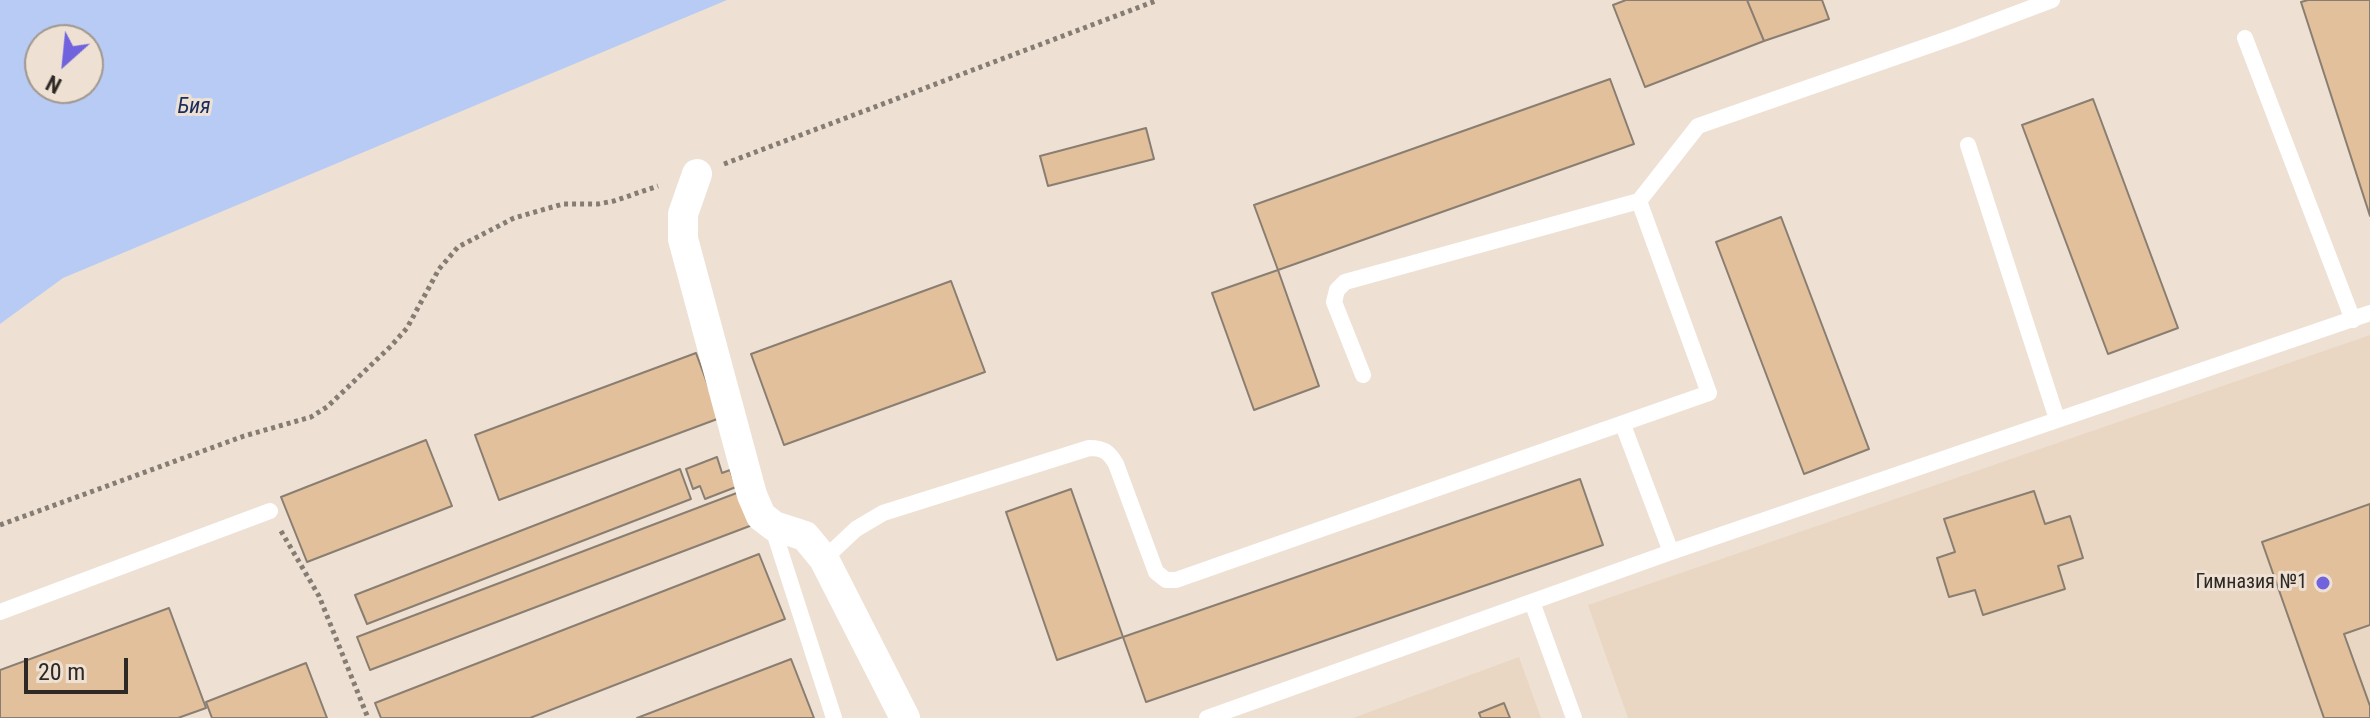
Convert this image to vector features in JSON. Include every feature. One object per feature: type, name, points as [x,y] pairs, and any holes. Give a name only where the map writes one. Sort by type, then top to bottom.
[{"type":"street","points":[[697,174],[683,214],[683,239],[752,495],[761,516],[774,526],[805,536],[824,559],[905,718]]},
{"type":"lane","points":[[1363,375],[1334,302],[1337,290],[1345,282],[1639,201],[1698,126],[2052,0]]},
{"type":"lane","points":[[2245,38],[2353,320]]},
{"type":"lane","points":[[1968,145],[2057,419]]},
{"type":"lane","points":[[824,559],[856,529],[883,513],[1089,448],[1100,448],[1109,452],[1116,464],[1156,572],[1166,580],[1176,580],[1709,393],[1639,201]]},
{"type":"lane","points":[[1207,718],[1671,552],[2370,313]]},
{"type":"lane","points":[[1623,425],[1671,552]]},
{"type":"lane","points":[[0,612],[270,511]]},
{"type":"lane","points":[[775,535],[834,718]]},
{"type":"lane","points":[[1532,602],[1574,718]]},
{"type":"path","points":[[0,525],[244,436],[311,417],[327,407],[407,328],[439,269],[458,247],[514,218],[563,204],[614,201],[697,174],[1158,0]]},
{"type":"path","points":[[270,511],[319,596],[368,718]]},
{"type":"shaded area","points":[[2370,335],[2370,718],[1628,718],[1588,605]]},
{"type":"shaded area","points":[[1519,657],[1541,718],[1353,718]]},
{"type":"water","name":"Бия","points":[[0,0],[727,0],[63,278],[0,324]]},
{"type":"building","points":[[1626,0],[1747,0],[1764,41],[1645,87],[1613,5]]},
{"type":"building","points":[[1747,0],[1822,0],[1829,19],[1764,41]]},
{"type":"building","points":[[2370,0],[2370,216],[2301,2]]},
{"type":"building","points":[[1610,79],[1634,144],[1278,270],[1254,205]]},
{"type":"building","points":[[2093,99],[2178,328],[2108,354],[2022,125]]},
{"type":"building","points":[[1146,128],[1154,159],[1048,186],[1040,156]]},
{"type":"building","points":[[1781,217],[1869,449],[1804,474],[1716,242]]},
{"type":"building","points":[[1278,270],[1319,386],[1254,410],[1212,293]]},
{"type":"building","points":[[951,281],[985,372],[784,445],[751,354]]},
{"type":"building","points":[[696,353],[720,418],[499,500],[475,435]]},
{"type":"building","points":[[426,440],[452,506],[307,562],[281,497]]},
{"type":"building","points":[[717,457],[722,473],[730,470],[736,487],[705,499],[700,486],[693,489],[686,469]]},
{"type":"building","points":[[680,469],[691,499],[367,624],[355,595]]},
{"type":"building","points":[[1580,479],[1603,545],[1146,702],[1123,637]]},
{"type":"building","points":[[1071,489],[1123,637],[1057,660],[1006,512]]},
{"type":"building","points":[[742,491],[755,524],[370,670],[357,637]]},
{"type":"building","points":[[2034,491],[2045,524],[2070,516],[2083,558],[2058,566],[2065,589],[1983,615],[1975,590],[1949,597],[1937,558],[1955,552],[1944,519]]},
{"type":"building","name":"Гимназия №1","points":[[2370,504],[2370,625],[2344,634],[2370,706],[2370,718],[2324,718],[2262,542]]},
{"type":"building","points":[[759,554],[785,619],[530,718],[381,718],[375,703]]},
{"type":"building","points":[[169,608],[206,708],[178,718],[0,718],[0,670]]},
{"type":"building","points":[[791,659],[814,718],[637,718]]},
{"type":"building","points":[[306,663],[327,718],[212,718],[206,702]]},
{"type":"building","points":[[1504,703],[1510,718],[1481,718],[1479,713]]},
{"type":"place","name":"Гимназия №1","points":[[2323,583]]}]
